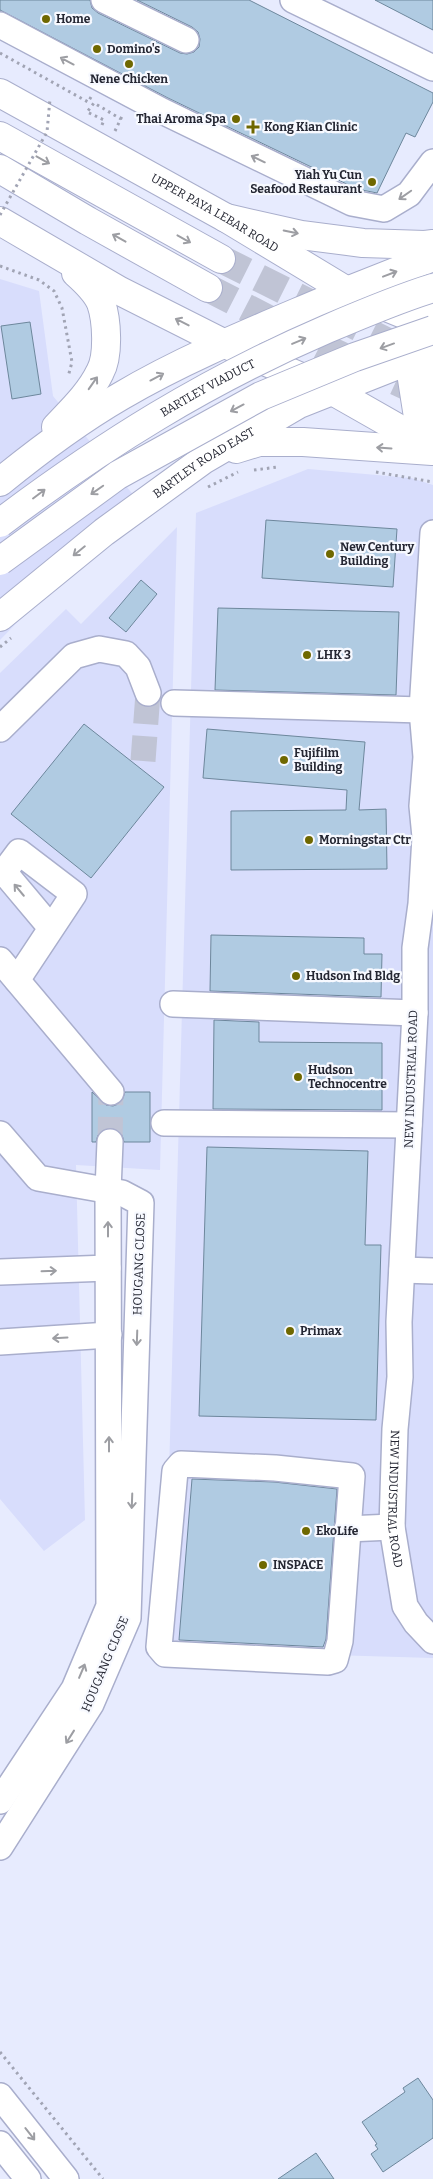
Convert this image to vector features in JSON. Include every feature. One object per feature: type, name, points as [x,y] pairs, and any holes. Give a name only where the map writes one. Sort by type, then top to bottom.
[{"type":"main road","name":"UPPER PAYA LEBAR ROAD","points":[[0,93],[226,218],[347,291],[430,319]]},
{"type":"main road","points":[[0,136],[221,259]]},
{"type":"main road","points":[[0,169],[208,288]]},
{"type":"main road","points":[[226,218],[301,235],[363,243],[425,246],[433,244]]},
{"type":"main road","points":[[0,221],[120,291],[226,344],[331,390],[433,450]]},
{"type":"main road","points":[[7,476],[78,403],[101,371],[106,353],[106,333],[101,303],[88,284],[63,260],[40,245]]},
{"type":"main road","points":[[7,476],[84,420],[121,396],[198,356],[347,291],[433,257]]},
{"type":"main road","name":"BARTLEY VIADUCT","points":[[0,523],[101,450],[216,381],[278,350],[348,320],[433,288]]},
{"type":"main road","points":[[430,319],[421,356],[418,417],[433,440]]},
{"type":"main road","points":[[0,561],[118,475],[165,447],[260,396],[355,357],[430,319]]},
{"type":"main road","name":"BARTLEY ROAD EAST","points":[[0,618],[104,532],[203,460],[299,404],[421,356]]},
{"type":"main road","points":[[433,376],[428,378],[424,387],[433,411]]},
{"type":"main road","points":[[203,460],[259,442],[303,442],[433,450]]},
{"type":"street","points":[[104,0],[186,40]]},
{"type":"street","points":[[293,0],[327,8],[433,68]]},
{"type":"street","points":[[0,25],[162,111],[352,203],[384,209],[409,194],[433,162]]},
{"type":"street","name":"NEW INDUSTRIAL ROAD","points":[[433,533],[430,648],[422,710],[429,767],[422,806],[427,883],[421,904],[415,948],[420,1029],[409,1125],[399,1322],[400,1377],[395,1429],[392,1527],[405,1606],[416,1623],[433,1640]]},
{"type":"street","points":[[0,729],[74,656],[100,649],[126,654],[138,667],[148,693]]},
{"type":"street","points":[[174,703],[422,710]]},
{"type":"street","points":[[16,980],[50,928]]},
{"type":"street","points":[[0,960],[110,1092]]},
{"type":"street","points":[[173,1004],[420,1029]]},
{"type":"street","points":[[164,1123],[409,1125]]},
{"type":"street","points":[[0,1134],[38,1178],[108,1190],[110,1142]]},
{"type":"street","name":"HOUGANG CLOSE","points":[[0,1801],[74,1689],[109,1606],[108,1190],[122,1193],[142,1203],[128,1618],[91,1704],[0,1847]]},
{"type":"street","points":[[0,1272],[108,1268]]},
{"type":"street","points":[[402,1270],[433,1271]]},
{"type":"street","points":[[0,1342],[109,1335]]},
{"type":"street","points":[[181,1464],[275,1468],[352,1476],[347,1529],[340,1641],[335,1660],[328,1662],[165,1654],[159,1648],[175,1470],[181,1464]]},
{"type":"street","points":[[347,1529],[392,1527]]},
{"type":"street","points":[[0,2096],[66,2179]]},
{"type":"street","points":[[0,2144],[28,2179]]},
{"type":"path","points":[[0,53],[88,102],[92,96],[100,100]]},
{"type":"path","points":[[0,215],[47,132],[50,99],[59,104]]},
{"type":"path","points":[[100,128],[104,120],[87,112],[94,104],[120,119]]},
{"type":"path","points":[[113,136],[123,113],[116,109]]},
{"type":"path","points":[[0,266],[39,280],[54,291],[62,308],[72,362]]},
{"type":"path","points":[[0,2052],[103,2179]]},
{"type":"shaded area","points":[[0,279],[39,291],[53,396],[139,502],[88,550],[0,640]]},
{"type":"shaded area","points":[[308,469],[411,478],[433,485],[433,1658],[164,1650],[196,513]]},
{"type":"shaded area","points":[[177,527],[160,1170],[76,1165],[85,1520],[44,1551],[0,1499],[0,673],[66,609],[81,624]]},
{"type":"building","points":[[0,0],[90,0],[92,8],[98,13],[180,53],[187,54],[194,52],[199,47],[200,39],[198,32],[192,27],[137,0],[249,0],[433,93],[433,102],[415,137],[406,133],[377,193],[357,189],[168,98],[0,10]]},
{"type":"building","points":[[375,0],[433,0],[433,30]]},
{"type":"building","points":[[30,322],[41,394],[12,399],[1,326]]},
{"type":"building","name":"New Century Building","points":[[266,520],[397,529],[393,587],[262,578]]},
{"type":"building","points":[[141,580],[157,594],[126,632],[109,618]]},
{"type":"building","name":"LHK 3","points":[[218,608],[399,612],[396,695],[215,690]]},
{"type":"building","points":[[84,724],[164,787],[91,878],[11,814]]},
{"type":"building","points":[[207,729],[365,742],[359,810],[386,809],[387,869],[231,870],[231,811],[346,810],[347,790],[203,778]]},
{"type":"building","name":"Hudson Ind Bldg","points":[[211,935],[364,938],[364,954],[382,954],[381,997],[210,991]]},
{"type":"building","name":"Hudson Technocentre","points":[[214,1020],[259,1022],[259,1042],[382,1043],[382,1110],[213,1109]]},
{"type":"building","points":[[92,1092],[106,1105],[113,1106],[121,1103],[125,1092],[150,1092],[150,1142],[124,1142],[118,1130],[110,1128],[103,1130],[98,1135],[96,1142],[92,1142]]},
{"type":"building","name":"Primax","points":[[207,1147],[368,1151],[365,1245],[381,1245],[376,1420],[199,1416]]},
{"type":"building","name":"INSPACE","points":[[192,1479],[274,1482],[337,1489],[326,1639],[323,1647],[179,1640]]},
{"type":"building","points":[[418,2078],[433,2100],[433,2138],[383,2172],[371,2154],[378,2149],[375,2145],[377,2144],[362,2122],[405,2092],[403,2088]]},
{"type":"building","points":[[316,2153],[334,2179],[278,2179]]},
{"type":"tunnel","points":[[221,259],[408,352]]},
{"type":"tunnel","points":[[208,288],[325,348],[432,398]]},
{"type":"tunnel","points":[[143,761],[148,693]]},
{"type":"tunnel","points":[[110,1142],[111,1092]]},
{"type":"place","name":"Home","points":[[46,19]]},
{"type":"place","name":"Domino's","points":[[97,49]]},
{"type":"place","name":"Nene Chicken","points":[[129,64]]},
{"type":"place","name":"Thai Aroma Spa","points":[[236,119]]},
{"type":"place","name":"Kong Kian Clinic","points":[[253,127]]},
{"type":"place","name":"Yiah Yu Cun Seafood Restaurant","points":[[372,182]]},
{"type":"place","name":"New Century Building","points":[[330,554]]},
{"type":"place","name":"LHK 3","points":[[307,655]]},
{"type":"place","name":"Fujifilm Building","points":[[284,760]]},
{"type":"place","name":"Morningstar Ctr","points":[[309,840]]},
{"type":"place","name":"Hudson Ind Bldg","points":[[296,976]]},
{"type":"place","name":"Hudson Technocentre","points":[[298,1077]]},
{"type":"place","name":"Primax","points":[[290,1331]]},
{"type":"place","name":"EkoLife","points":[[306,1531]]},
{"type":"place","name":"INSPACE","points":[[263,1565]]}]
